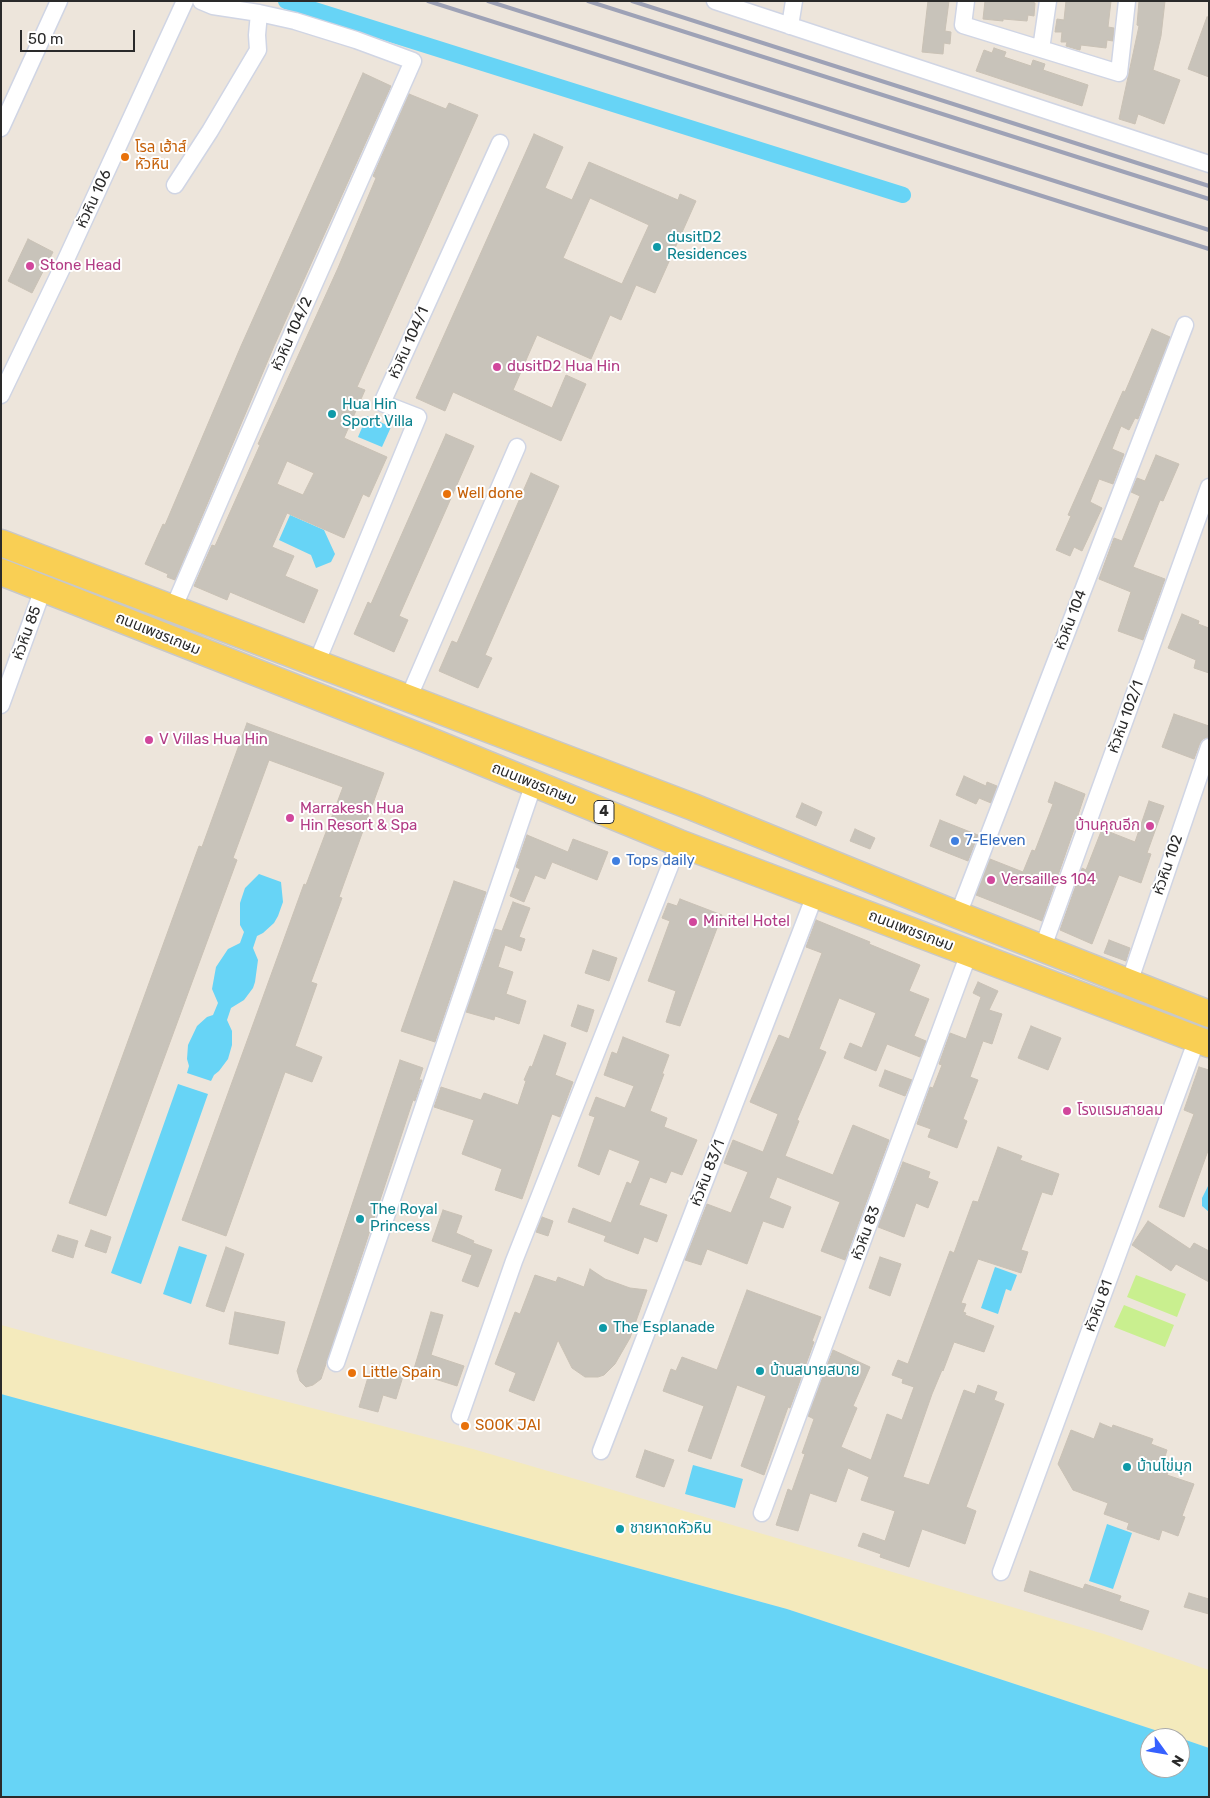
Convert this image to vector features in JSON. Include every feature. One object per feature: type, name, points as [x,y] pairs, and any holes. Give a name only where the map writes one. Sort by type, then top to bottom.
[{"type":"main road","name":"ถนนเพชรเกษม","points":[[1,543],[730,821],[958,915],[1209,1014]]},
{"type":"main road","name":"ถนนเพชรเกษม","points":[[1,572],[534,783],[679,843],[1203,1042]]},
{"type":"main road","points":[[679,843],[693,807]]},
{"type":"main road","points":[[715,856],[730,821]]},
{"type":"street","points":[[1,128],[59,1]]},
{"type":"street","name":"หัวหิน 106","points":[[1,395],[63,266],[184,1]]},
{"type":"street","points":[[174,185],[210,131],[258,50],[259,13],[218,7],[201,1]]},
{"type":"street","points":[[715,1],[1209,164]]},
{"type":"street","points":[[790,26],[794,1]]},
{"type":"street","points":[[966,1],[963,25],[1119,73],[1127,1]]},
{"type":"street","points":[[1041,49],[1048,1]]},
{"type":"street","name":"หัวหิน 104/2","points":[[173,609],[276,370],[413,61],[348,37],[295,21],[259,13]]},
{"type":"street","name":"หัวหิน 104/1","points":[[317,662],[418,417],[382,402],[500,142]]},
{"type":"street","name":"หัวหิน 104","points":[[958,915],[1185,326]]},
{"type":"street","points":[[408,699],[517,447]]},
{"type":"street","name":"หัวหิน 102/1","points":[[1043,947],[1209,486]]},
{"type":"street","name":"หัวหิน 85","points":[[1,705],[43,588]]},
{"type":"street","name":"หัวหิน 102","points":[[1129,983],[1209,747]]},
{"type":"street","points":[[336,1363],[534,783]]},
{"type":"street","points":[[460,1416],[514,1261],[679,843]]},
{"type":"street","name":"หัวหิน 83/1","points":[[601,1452],[815,895]]},
{"type":"street","name":"หัวหิน 83","points":[[762,1513],[969,953]]},
{"type":"street","name":"หัวหิน 81","points":[[1001,1572],[1203,1042]]},
{"type":"sand","name":"ชายหาดหัวหิน","points":[[1,1325],[237,1389],[473,1449],[1104,1634],[1209,1670],[1209,1748],[1190,1742],[1190,1728],[1148,1728],[787,1609],[1,1394]]},
{"type":"green space","points":[[1136,1275],[1186,1294],[1177,1317],[1127,1297]]},
{"type":"green space","points":[[1124,1305],[1174,1325],[1165,1347],[1114,1327]]},
{"type":"water","points":[[367,416],[391,427],[382,447],[358,437]]},
{"type":"water","points":[[290,515],[324,530],[335,554],[331,562],[316,568],[311,555],[279,540]]},
{"type":"water","points":[[259,874],[281,882],[283,902],[274,923],[257,936],[253,948],[258,960],[255,982],[244,1000],[231,1008],[227,1020],[232,1031],[232,1045],[228,1059],[211,1081],[187,1073],[189,1066],[187,1059],[188,1045],[197,1026],[207,1017],[213,1015],[218,1003],[212,989],[216,967],[228,949],[240,943],[244,932],[240,925],[240,903],[245,888]]},
{"type":"water","points":[[178,1084],[208,1094],[141,1284],[111,1273]]},
{"type":"water","points":[[1209,1184],[1209,1212],[1202,1206],[1202,1198]]},
{"type":"water","points":[[179,1246],[207,1255],[191,1304],[163,1294]]},
{"type":"water","points":[[995,1267],[1017,1275],[1011,1291],[1006,1289],[998,1314],[981,1308]]},
{"type":"water","points":[[1,1394],[787,1609],[1149,1728],[1140,1728],[1140,1778],[1190,1778],[1190,1741],[1209,1748],[1209,1797],[1,1797]]},
{"type":"water","points":[[693,1465],[743,1479],[735,1508],[685,1494]]},
{"type":"water","points":[[1107,1524],[1132,1533],[1113,1589],[1089,1581]]},
{"type":"building","points":[[928,1],[949,1],[945,31],[951,32],[950,44],[944,43],[943,54],[922,52]]},
{"type":"building","points":[[985,1],[1029,1],[1035,3],[1034,16],[1028,15],[1027,21],[983,19]]},
{"type":"building","points":[[1066,1],[1111,1],[1108,27],[1114,28],[1113,41],[1107,40],[1106,48],[1081,45],[1080,50],[1066,46],[1067,42],[1061,42],[1062,32],[1055,32],[1057,19],[1064,20]]},
{"type":"building","points":[[1139,1],[1165,1],[1161,36],[1153,70],[1180,80],[1164,124],[1138,114],[1135,124],[1119,119],[1139,26],[1137,25]]},
{"type":"building","points":[[1207,17],[1209,17],[1209,77],[1188,69]]},
{"type":"building","points":[[994,48],[1006,52],[1004,57],[1031,66],[1033,60],[1045,64],[1043,70],[1088,85],[1082,106],[976,71],[984,50],[992,53]]},
{"type":"building","points":[[363,73],[391,86],[274,346],[175,580],[167,577],[168,574],[145,564],[163,524],[165,525],[241,346]]},
{"type":"building","points":[[409,94],[446,109],[449,103],[478,115],[357,387],[365,390],[344,438],[387,457],[369,497],[363,494],[344,538],[287,513],[272,547],[294,556],[285,576],[318,590],[304,623],[230,592],[227,600],[194,586],[212,545],[215,546],[260,445],[258,444],[338,268],[376,178],[373,176]],"holes":[[[287,461],[314,473],[303,495],[277,484]]]},
{"type":"building","points":[[534,134],[563,147],[545,188],[572,200],[589,162],[678,200],[680,194],[696,201],[655,293],[636,285],[621,320],[610,315],[591,359],[537,335],[513,390],[552,408],[566,375],[586,384],[561,441],[453,392],[445,411],[416,398]],"holes":[[[590,198],[649,225],[622,284],[563,258]]]},
{"type":"building","name":"Stone Head","points":[[28,239],[53,252],[32,293],[8,281]]},
{"type":"building","points":[[1152,329],[1170,337],[1138,419],[1135,418],[1129,430],[1121,426],[1112,449],[1124,454],[1113,484],[1099,479],[1090,502],[1102,508],[1082,551],[1074,547],[1070,556],[1056,550],[1071,516],[1068,515]]},
{"type":"building","points":[[446,434],[474,446],[399,616],[408,620],[394,652],[354,634],[368,602],[371,604]]},
{"type":"building","points":[[1156,455],[1179,464],[1163,501],[1160,500],[1133,567],[1165,579],[1143,640],[1118,631],[1131,592],[1099,579],[1114,538],[1122,541],[1140,496],[1131,492],[1137,478],[1145,481]]},
{"type":"building","points":[[531,473],[559,486],[485,655],[492,658],[478,688],[439,671],[452,641],[457,643]]},
{"type":"building","points":[[1182,614],[1199,621],[1198,624],[1209,628],[1209,673],[1194,668],[1196,660],[1168,648]]},
{"type":"building","points":[[1174,714],[1209,726],[1209,737],[1203,739],[1200,743],[1194,759],[1162,747]]},
{"type":"building","points":[[247,723],[384,773],[339,897],[342,898],[311,982],[317,984],[295,1046],[322,1057],[312,1082],[285,1072],[226,1236],[182,1220],[304,884],[306,885],[343,787],[269,760],[233,858],[237,860],[106,1216],[69,1203],[199,846],[202,847]]},
{"type":"building","points":[[964,776],[986,786],[987,782],[997,786],[991,803],[979,798],[976,804],[956,795]]},
{"type":"building","points":[[1055,782],[1085,794],[1042,921],[976,895],[990,859],[1023,872],[1032,850],[1035,851],[1053,804],[1048,802]]},
{"type":"building","points":[[1149,801],[1164,806],[1147,853],[1151,854],[1141,883],[1119,875],[1092,944],[1060,930],[1082,868],[1086,870],[1102,829],[1135,842]]},
{"type":"building","points":[[802,803],[822,812],[816,826],[796,817]]},
{"type":"building","points":[[940,820],[978,835],[968,861],[930,846]]},
{"type":"building","points":[[855,829],[875,838],[870,849],[850,841]]},
{"type":"building","points":[[527,835],[568,852],[573,839],[608,852],[597,880],[552,862],[545,879],[535,875],[524,902],[510,896],[520,869],[516,867]]},
{"type":"building","points":[[454,881],[486,892],[435,1042],[401,1031]]},
{"type":"building","points":[[680,899],[722,915],[680,1026],[666,1022],[676,991],[648,981],[670,921],[662,918],[668,903],[677,906]]},
{"type":"building","points":[[513,902],[530,908],[519,937],[525,939],[521,951],[505,945],[498,967],[513,972],[506,994],[526,1001],[519,1024],[495,1016],[494,1020],[466,1012],[495,929],[502,931]]},
{"type":"building","points":[[816,920],[920,965],[909,991],[929,999],[914,1036],[926,1041],[920,1057],[887,1044],[876,1071],[844,1058],[850,1043],[862,1048],[876,1013],[839,998],[819,1049],[826,1052],[797,1120],[799,1121],[785,1156],[833,1175],[853,1125],[889,1140],[845,1260],[821,1251],[840,1202],[777,1177],[769,1198],[791,1207],[783,1228],[763,1221],[747,1264],[707,1249],[701,1265],[685,1260],[707,1204],[731,1213],[748,1172],[724,1163],[733,1140],[763,1152],[778,1114],[750,1102],[779,1035],[789,1039],[822,953],[806,947]]},
{"type":"building","points":[[1109,940],[1130,948],[1126,961],[1104,953]]},
{"type":"building","points":[[593,950],[617,958],[609,981],[585,973]]},
{"type":"building","points":[[978,982],[998,991],[989,1010],[1002,1014],[992,1044],[983,1041],[970,1077],[978,1080],[963,1119],[967,1121],[957,1148],[928,1137],[931,1129],[917,1124],[930,1087],[933,1088],[942,1065],[939,1064],[950,1033],[966,1039],[981,997],[973,993]]},
{"type":"building","points":[[578,1005],[594,1010],[587,1032],[571,1026]]},
{"type":"building","points":[[1031,1026],[1061,1038],[1048,1070],[1018,1058]]},
{"type":"building","points":[[544,1035],[566,1043],[555,1075],[573,1082],[560,1117],[552,1114],[522,1199],[495,1190],[502,1169],[462,1154],[474,1120],[434,1107],[441,1087],[481,1100],[484,1093],[518,1105],[526,1081],[524,1080],[530,1066],[532,1067]]},
{"type":"building","points":[[623,1037],[669,1055],[650,1111],[667,1118],[664,1127],[697,1140],[682,1175],[671,1171],[666,1183],[650,1177],[639,1205],[667,1215],[657,1242],[644,1237],[638,1254],[604,1241],[606,1236],[568,1222],[573,1208],[611,1223],[627,1182],[631,1184],[640,1161],[609,1149],[599,1175],[578,1166],[595,1117],[589,1115],[596,1097],[625,1108],[634,1086],[604,1075],[612,1052],[617,1054]]},
{"type":"building","name":"The Royal Princess","points":[[400,1060],[423,1068],[419,1080],[422,1080],[415,1101],[413,1100],[321,1379],[313,1385],[306,1387],[300,1381],[297,1371]]},
{"type":"building","points":[[1199,1067],[1209,1070],[1209,1148],[1184,1217],[1159,1207],[1194,1114],[1184,1110]]},
{"type":"building","points":[[885,1070],[912,1080],[905,1096],[879,1086]]},
{"type":"building","points":[[998,1147],[1022,1156],[1020,1160],[1059,1174],[1052,1195],[1042,1192],[1021,1250],[1028,1252],[1021,1273],[978,1259],[961,1303],[966,1304],[963,1312],[966,1313],[965,1315],[994,1326],[984,1352],[954,1342],[932,1394],[903,1477],[929,1485],[964,1390],[975,1394],[978,1385],[997,1392],[994,1400],[1004,1404],[966,1507],[976,1511],[965,1544],[922,1529],[909,1567],[880,1557],[881,1554],[858,1546],[863,1533],[885,1541],[895,1511],[861,1500],[869,1477],[848,1468],[836,1502],[810,1493],[798,1531],[776,1525],[788,1489],[792,1491],[805,1454],[802,1453],[814,1419],[808,1416],[833,1350],[870,1367],[853,1406],[857,1408],[841,1447],[871,1460],[887,1414],[902,1420],[914,1387],[902,1383],[903,1379],[892,1375],[898,1360],[908,1364],[950,1251],[954,1253],[973,1201],[978,1202]]},
{"type":"building","points":[[903,1162],[930,1172],[928,1178],[938,1182],[928,1208],[916,1203],[904,1237],[878,1227]]},
{"type":"building","points":[[443,1210],[462,1216],[456,1233],[474,1241],[473,1243],[492,1250],[478,1287],[462,1281],[472,1255],[432,1241]]},
{"type":"building","points":[[542,1217],[553,1221],[548,1236],[536,1232]]},
{"type":"building","points":[[1148,1221],[1190,1249],[1194,1243],[1209,1251],[1209,1282],[1176,1264],[1171,1271],[1132,1245]]},
{"type":"building","points":[[91,1230],[111,1237],[106,1253],[85,1246]]},
{"type":"building","points":[[58,1235],[78,1241],[73,1258],[52,1251]]},
{"type":"building","points":[[226,1247],[244,1254],[224,1312],[206,1306]]},
{"type":"building","points":[[880,1257],[901,1264],[890,1296],[869,1288]]},
{"type":"building","points":[[590,1269],[605,1279],[630,1288],[647,1290],[630,1338],[615,1364],[604,1375],[585,1377],[572,1368],[558,1340],[534,1401],[509,1391],[516,1373],[495,1364],[515,1312],[520,1314],[535,1275],[556,1282],[558,1277],[584,1287]]},
{"type":"building","points":[[747,1290],[821,1317],[812,1341],[814,1342],[764,1475],[741,1466],[766,1396],[737,1385],[711,1459],[688,1451],[704,1406],[663,1391],[671,1369],[676,1371],[682,1357],[717,1370]]},
{"type":"building","points":[[235,1312],[285,1322],[278,1354],[229,1344]]},
{"type":"building","points":[[431,1312],[443,1315],[431,1355],[464,1366],[457,1386],[413,1372]]},
{"type":"building","points":[[372,1364],[404,1373],[396,1399],[383,1395],[378,1412],[359,1407]]},
{"type":"building","name":"บ้านไข่มุก","points":[[1100,1423],[1112,1428],[1113,1425],[1153,1439],[1151,1444],[1167,1450],[1164,1460],[1172,1462],[1167,1475],[1194,1484],[1182,1516],[1185,1517],[1178,1536],[1162,1530],[1159,1540],[1127,1529],[1129,1523],[1104,1514],[1108,1503],[1073,1490],[1058,1464],[1071,1430],[1094,1439]]},
{"type":"building","points":[[645,1450],[674,1460],[664,1487],[636,1477]]},
{"type":"building","points":[[1030,1571],[1083,1589],[1085,1584],[1121,1596],[1119,1601],[1149,1611],[1142,1630],[1024,1591]]},
{"type":"building","points":[[1189,1593],[1209,1599],[1209,1614],[1184,1607]]},
{"type":"waterway","points":[[286,1],[903,195]]},
{"type":"railway","points":[[428,1],[1209,249]]},
{"type":"railway","points":[[488,1],[1209,230]]},
{"type":"railway","points":[[588,1],[1209,199]]},
{"type":"railway","points":[[632,1],[1209,186]]},
{"type":"place","name":"โรล เฮ้าส์ หัวหิน","points":[[125,157]]},
{"type":"place","name":"dusitD2 Residences","points":[[657,247]]},
{"type":"place","name":"Stone Head","points":[[30,266]]},
{"type":"place","name":"dusitD2 Hua Hin","points":[[497,367]]},
{"type":"place","name":"Hua Hin Sport Villa","points":[[332,414]]},
{"type":"place","name":"Well done","points":[[447,494]]},
{"type":"place","name":"V Villas Hua Hin","points":[[149,740]]},
{"type":"place","name":"Marrakesh Hua Hin Resort & Spa","points":[[290,818]]},
{"type":"place","name":"บ้านคุณอีก","points":[[1150,826]]},
{"type":"place","name":"7-Eleven","points":[[955,841]]},
{"type":"place","name":"Tops daily","points":[[616,861]]},
{"type":"place","name":"Versailles 104","points":[[991,880]]},
{"type":"place","name":"Minitel Hotel","points":[[693,922]]},
{"type":"place","name":"โรงแรมสายลม","points":[[1067,1111]]},
{"type":"place","name":"The Royal Princess","points":[[360,1219]]},
{"type":"place","name":"The Esplanade","points":[[603,1328]]},
{"type":"place","name":"บ้านสบายสบาย","points":[[760,1371]]},
{"type":"place","name":"Little Spain","points":[[352,1373]]},
{"type":"place","name":"SOOK JAI","points":[[465,1426]]},
{"type":"place","name":"บ้านไข่มุก","points":[[1127,1467]]},
{"type":"place","name":"ชายหาดหัวหิน","points":[[620,1529]]}]
